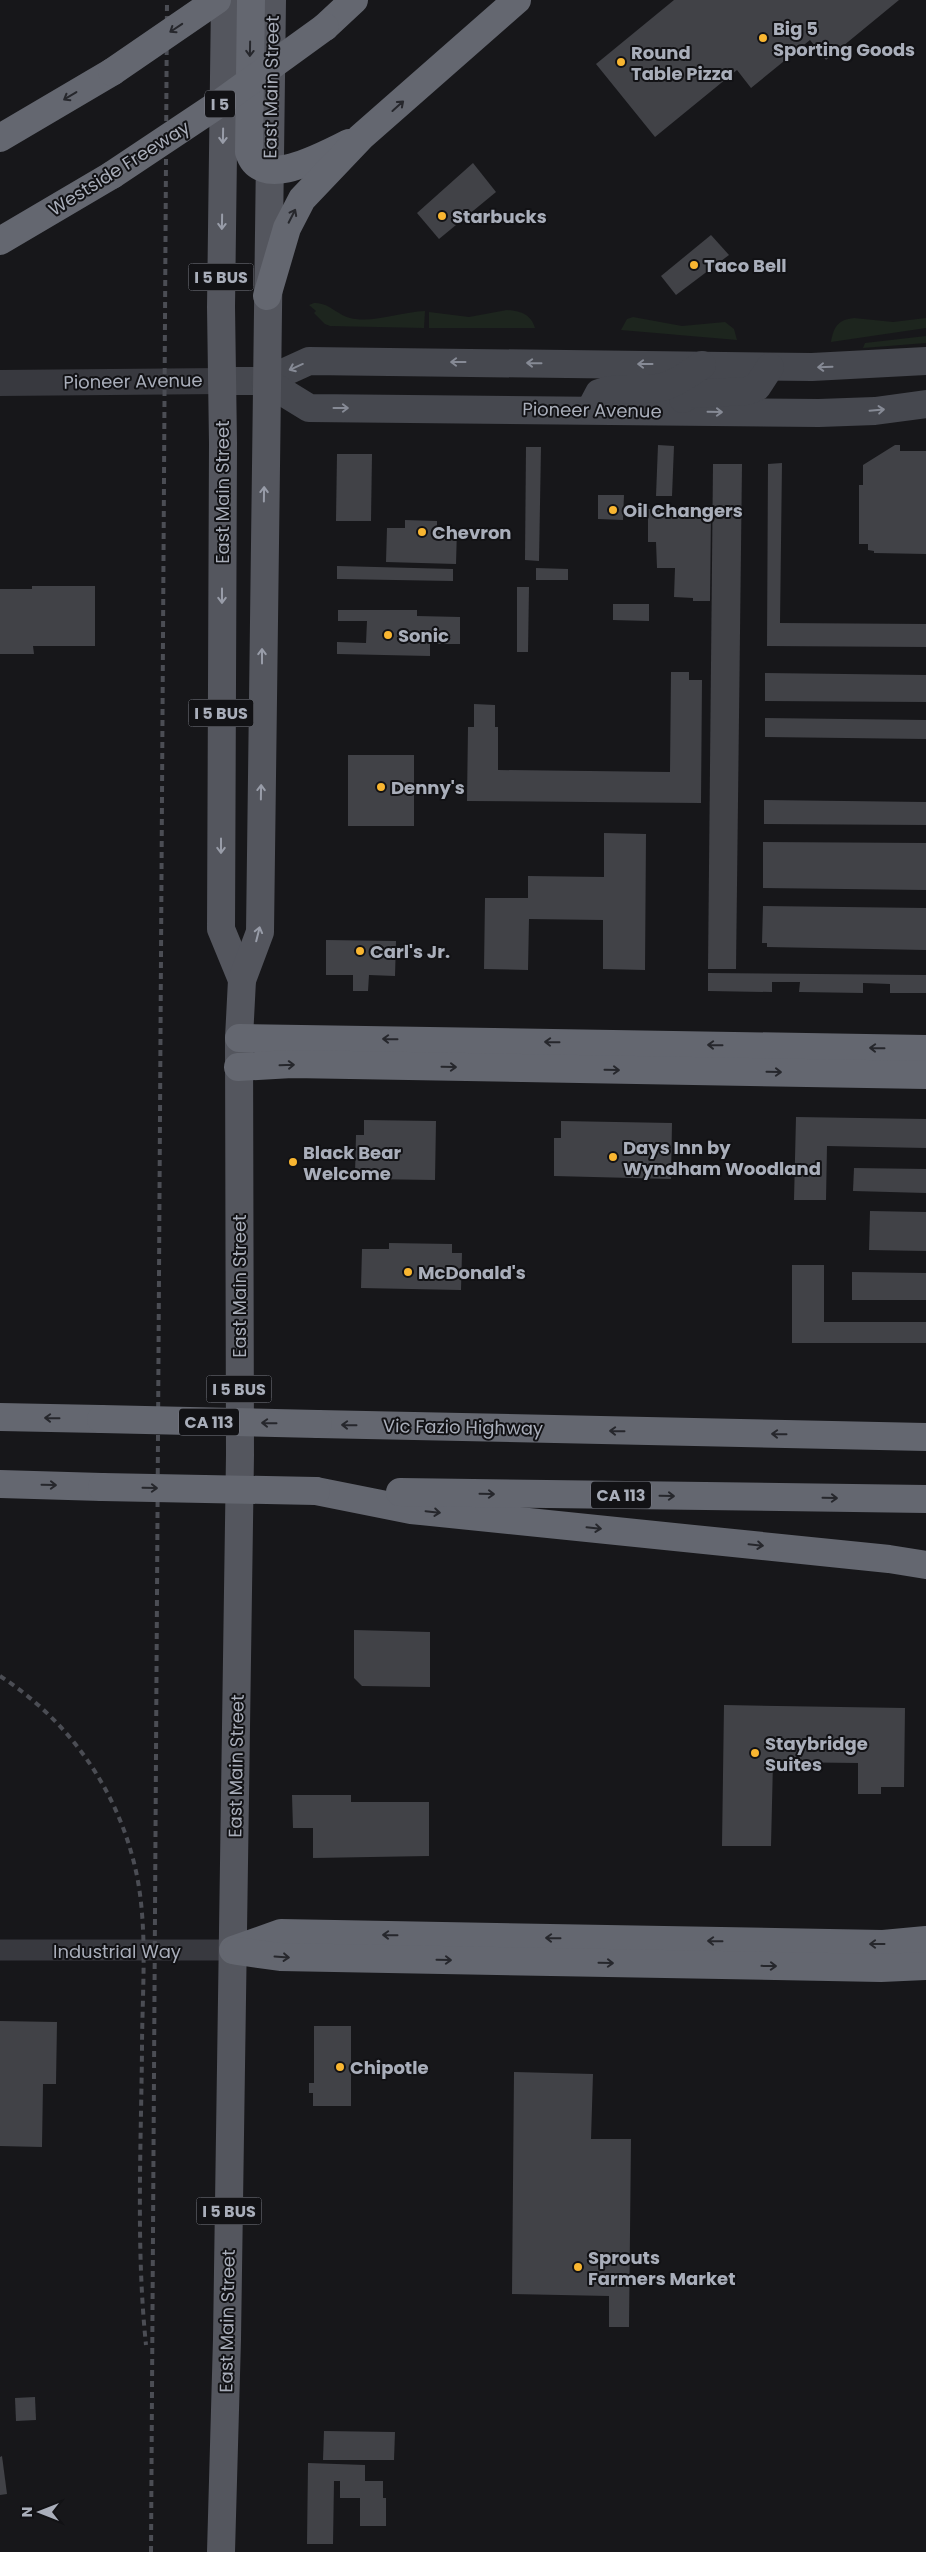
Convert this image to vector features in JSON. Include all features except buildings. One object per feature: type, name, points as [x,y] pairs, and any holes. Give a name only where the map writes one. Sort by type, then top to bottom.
[{"type":"highway","points":[[0,138],[112,72],[217,0]]},
{"type":"highway","points":[[251,0],[248,152],[251,160],[256,166],[269,170],[292,167],[361,137]]},
{"type":"highway","name":"Westside Freeway","points":[[0,241],[112,176],[220,104],[325,27],[354,0]]},
{"type":"highway","points":[[267,296],[293,212],[302,199],[361,137],[517,0]]},
{"type":"highway","points":[[239,1038],[926,1049]]},
{"type":"highway","points":[[238,1068],[292,1064],[926,1075]]},
{"type":"highway","name":"Vic Fazio Highway","points":[[0,1417],[926,1436]]},
{"type":"highway","points":[[828,1435],[926,1424]]},
{"type":"highway","name":"CA 113","points":[[0,1484],[316,1491],[926,1499]]},
{"type":"highway","points":[[316,1491],[411,1510],[889,1559],[926,1565]]},
{"type":"highway","points":[[233,1950],[281,1933],[884,1944],[926,1940]]},
{"type":"highway","points":[[233,1950],[290,1957],[872,1968],[926,1966]]},
{"type":"main road","name":"East Main Street","points":[[225,0],[221,929],[242,980]]},
{"type":"main road","name":"East Main Street","points":[[222,2552],[240,1455],[238,1068],[242,980],[260,932],[265,380],[272,0]]},
{"type":"main road","name":"Pioneer Avenue","points":[[222,380],[265,380],[309,361],[770,367],[870,366],[926,361]]},
{"type":"main road","points":[[590,410],[599,392],[608,389],[658,388],[678,380],[703,365]]},
{"type":"main road","points":[[665,411],[690,394],[747,391],[757,386],[770,367]]},
{"type":"main road","name":"Pioneer Avenue","points":[[265,380],[309,408],[819,412],[876,411],[926,404]]},
{"type":"main road","points":[[221,720],[236,768],[236,818],[260,841]]},
{"type":"street","name":"Pioneer Avenue","points":[[0,383],[222,380]]},
{"type":"street","name":"Industrial Way","points":[[0,1950],[233,1950]]},
{"type":"shaded area","points":[[314,303],[325,305],[350,318],[364,320],[425,311],[424,328],[330,326],[325,324],[314,313],[316,311],[309,305]]},
{"type":"shaded area","points":[[507,310],[516,311],[528,316],[535,328],[429,328],[429,312],[469,317]]},
{"type":"shaded area","points":[[633,317],[682,326],[725,322],[734,329],[737,340],[621,330],[627,319]]},
{"type":"shaded area","points":[[854,318],[893,322],[926,318],[926,328],[831,342],[835,328],[840,322]]},
{"type":"shaded area","points":[[926,336],[926,343],[863,348],[865,343]]},
{"type":"railway","points":[[151,2552],[167,0]]},
{"type":"railway","points":[[0,1676],[26,1694],[49,1715],[89,1762],[105,1788],[118,1816],[129,1845],[137,1876],[143,1941],[140,2235],[146,2345]]},
{"type":"place","name":"Big 5 Sporting Goods","points":[[763,38]]},
{"type":"place","name":"Round Table Pizza","points":[[621,62]]},
{"type":"place","name":"Starbucks","points":[[442,216]]},
{"type":"place","name":"Taco Bell","points":[[694,265]]},
{"type":"place","name":"Oil Changers","points":[[613,510]]},
{"type":"place","name":"Chevron","points":[[422,532]]},
{"type":"place","name":"Sonic","points":[[388,635]]},
{"type":"place","name":"Denny's","points":[[381,787]]},
{"type":"place","name":"Carl's Jr.","points":[[360,951]]},
{"type":"place","name":"Days Inn by Wyndham Woodland","points":[[613,1157]]},
{"type":"place","name":"Black Bear Welcome","points":[[293,1162]]},
{"type":"place","name":"McDonald's","points":[[408,1272]]},
{"type":"place","name":"Staybridge Suites","points":[[755,1753]]},
{"type":"place","name":"Chipotle","points":[[340,2067]]},
{"type":"place","name":"Sprouts Farmers Market","points":[[578,2267]]}]
